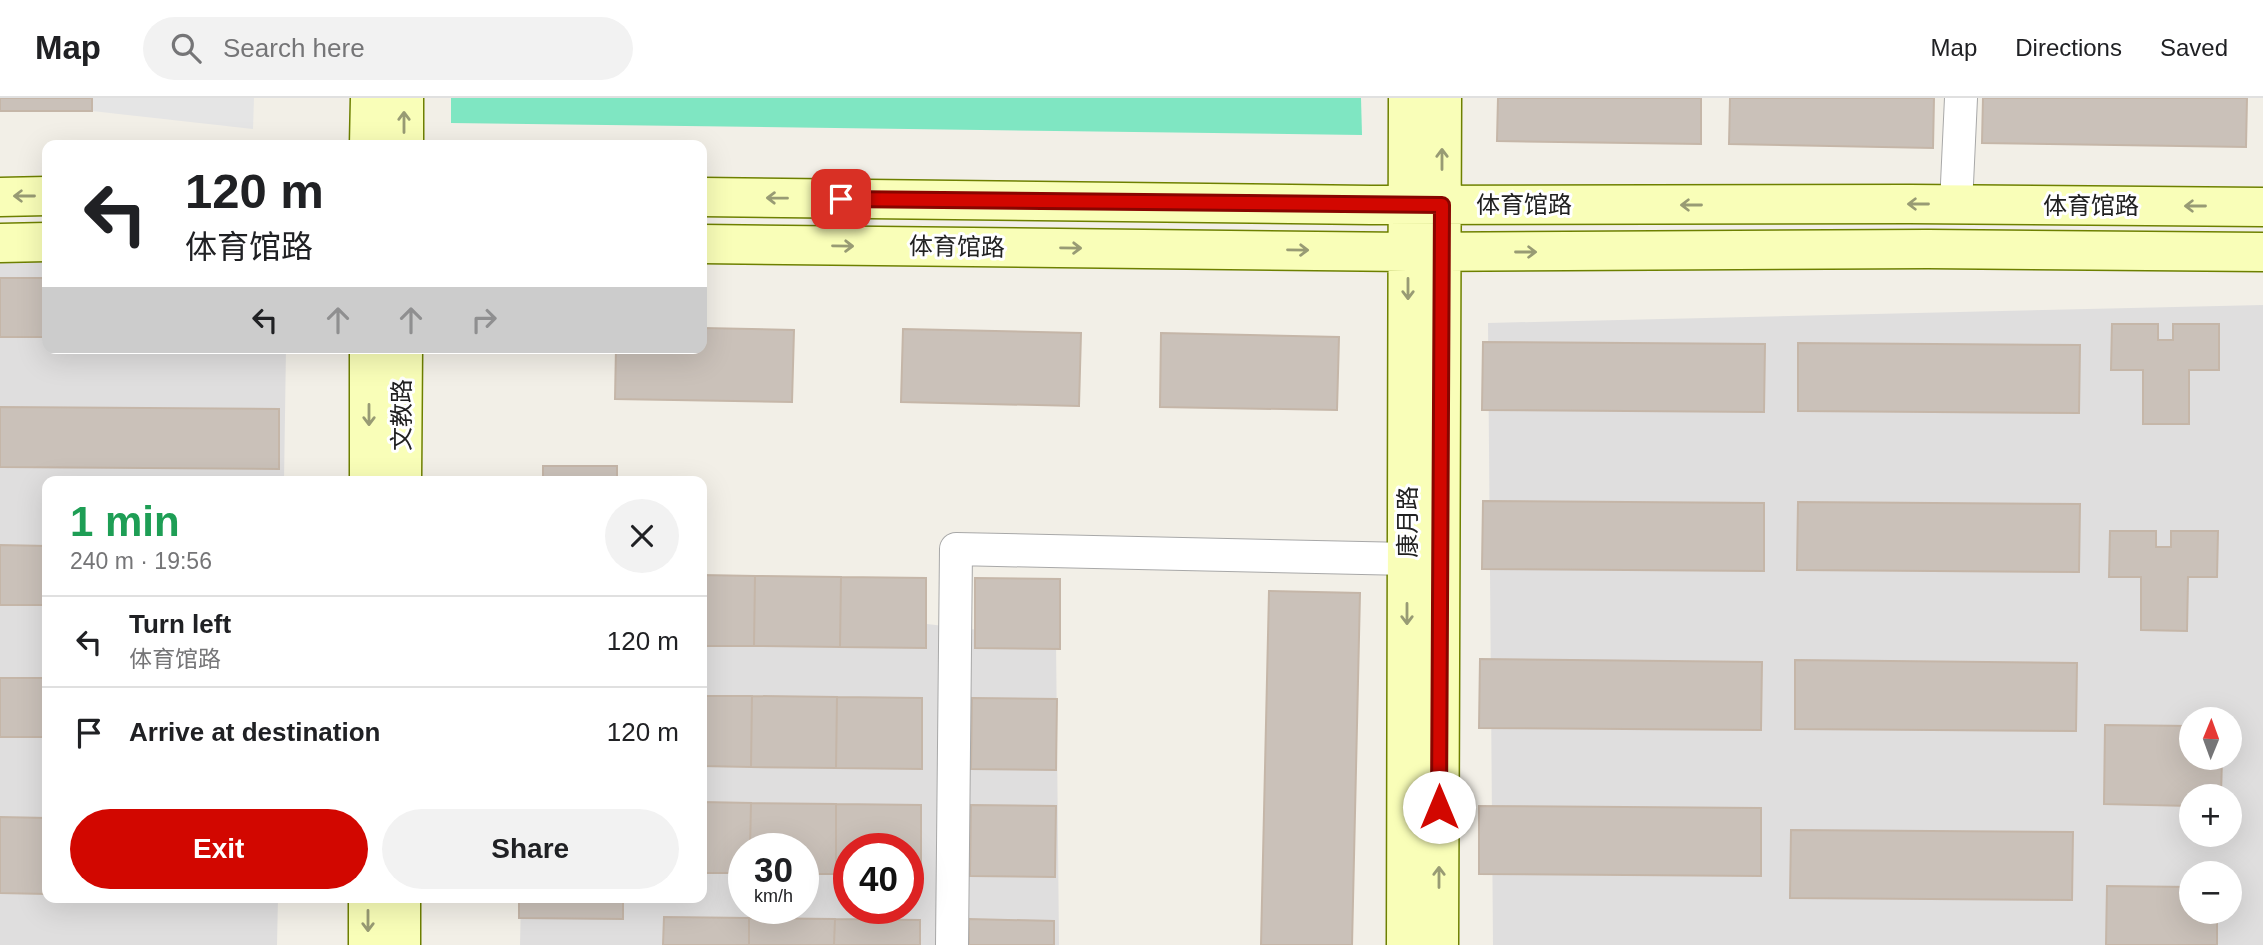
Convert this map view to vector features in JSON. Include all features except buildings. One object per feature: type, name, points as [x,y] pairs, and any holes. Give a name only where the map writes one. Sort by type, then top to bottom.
[{"type":"main road","points":[[369,98],[369,140]]},
{"type":"main road","points":[[404,98],[404,140]]},
{"type":"main road","name":"康月路","points":[[1408,98],[1425,205],[1439,945]]},
{"type":"main road","name":"康月路","points":[[1425,205],[1442,98]]},
{"type":"main road","points":[[0,197],[42,196]]},
{"type":"main road","name":"体育馆路","points":[[707,197],[1425,205],[2263,207]]},
{"type":"main road","points":[[0,243],[42,242]]},
{"type":"main road","name":"体育馆路","points":[[707,244],[1425,252],[2263,252]]},
{"type":"main road","name":"康月路","points":[[1406,945],[1408,559],[1425,252]]},
{"type":"main road","name":"文教路","points":[[369,354],[369,476]]},
{"type":"main road","name":"文教路","points":[[402,354],[402,476]]},
{"type":"main road","points":[[368,903],[368,945]]},
{"type":"main road","points":[[401,903],[401,945]]},
{"type":"street","points":[[1956,205],[1961,98]]},
{"type":"street","points":[[952,945],[956,548],[1408,559]]},
{"type":"shaded area","points":[[92,98],[254,98],[253,129],[92,111]]},
{"type":"shaded area","points":[[42,255],[42,354],[286,354],[284,476],[42,476],[42,903],[278,903],[277,945],[0,945],[0,258]]},
{"type":"shaded area","points":[[2263,305],[2263,945],[1493,945],[1488,323]]},
{"type":"shaded area","points":[[707,599],[1056,639],[1059,945],[520,945],[521,903],[707,903]]},
{"type":"green space","points":[[451,98],[1361,98],[1362,135],[451,123]]},
{"type":"route","points":[[841,199],[1442,205],[1439,807]]}]
